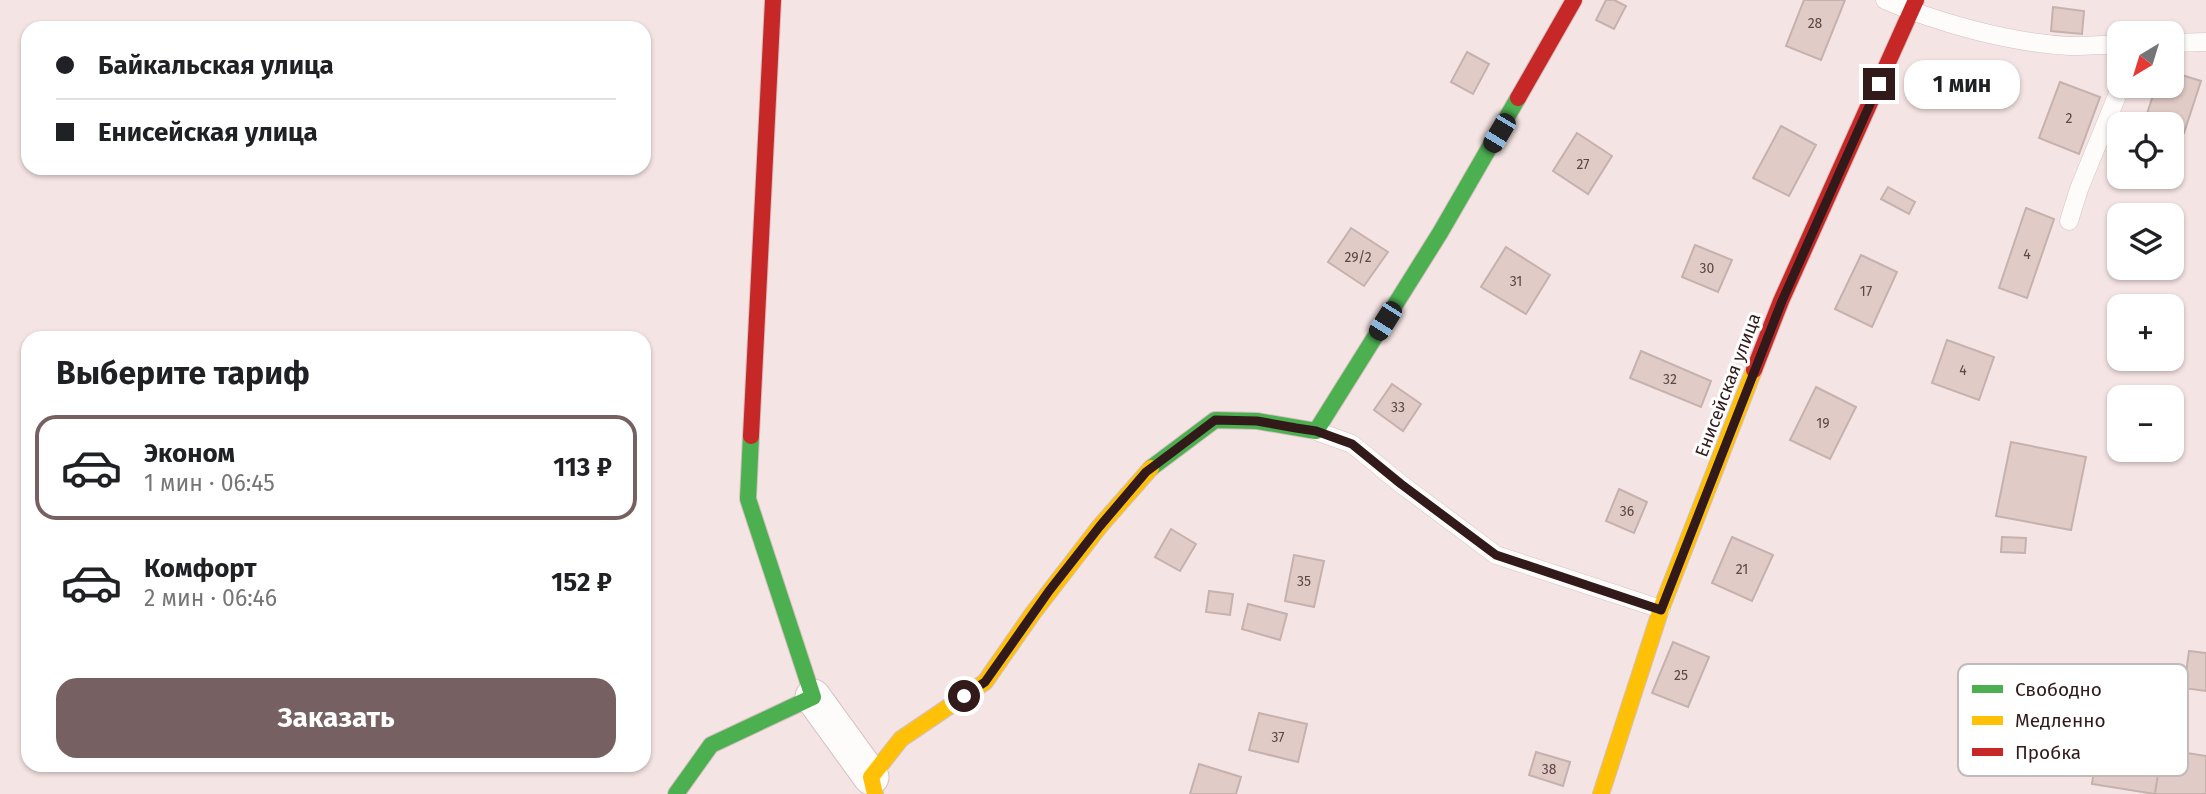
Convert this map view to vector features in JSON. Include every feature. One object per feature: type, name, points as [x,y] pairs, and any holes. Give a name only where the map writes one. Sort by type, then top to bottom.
[{"type":"street","points":[[773,0],[748,499],[813,697],[873,785],[901,740],[985,682],[1049,591],[1146,472],[1215,420],[1257,421],[1316,431],[1446,222],[1574,0]]},
{"type":"street","name":"Енисейская улица","points":[[1601,794],[1661,610],[1782,301],[1913,6]]},
{"type":"street","points":[[676,794],[710,745],[813,697]]},
{"type":"lane","points":[[1885,0],[1913,6],[2004,37],[2069,46],[2107,44]]},
{"type":"lane","points":[[2184,43],[2206,42]]},
{"type":"lane","points":[[2069,221],[2079,189],[2116,98]]},
{"type":"lane","points":[[1316,431],[1352,444],[1496,555],[1661,610]]},
{"type":"building","points":[[1606,0],[1614,0],[1626,6],[1614,29],[1596,20]]},
{"type":"building","points":[[1804,0],[1845,0],[1821,60],[1786,46]]},
{"type":"building","points":[[2053,7],[2084,11],[2082,34],[2051,31]]},
{"type":"building","points":[[1467,52],[1489,64],[1473,94],[1451,82]]},
{"type":"building","points":[[2184,76],[2201,81],[2184,133],[2184,112],[2148,112],[2152,98],[2184,98]]},
{"type":"building","points":[[2060,82],[2100,97],[2079,154],[2039,138]]},
{"type":"building","points":[[1781,126],[1816,145],[1789,196],[1753,178]]},
{"type":"building","points":[[1577,133],[1612,156],[1588,194],[1553,171]]},
{"type":"building","points":[[1888,187],[1915,202],[1909,214],[1881,199]]},
{"type":"building","points":[[2026,208],[2054,219],[2027,298],[1999,288]]},
{"type":"building","points":[[1351,228],[1388,252],[1364,286],[1328,262]]},
{"type":"building","points":[[1695,245],[1732,260],[1718,292],[1682,277]]},
{"type":"building","points":[[1506,247],[1550,275],[1526,314],[1481,287]]},
{"type":"building","points":[[1861,255],[1897,272],[1872,327],[1835,309]]},
{"type":"building","points":[[1947,340],[1994,357],[1979,400],[1932,383]]},
{"type":"building","points":[[1641,351],[1711,381],[1701,407],[1630,378]]},
{"type":"building","points":[[1392,384],[1421,404],[1403,431],[1374,410]]},
{"type":"building","points":[[1816,387],[1856,407],[1830,459],[1790,440]]},
{"type":"building","points":[[2011,442],[2086,457],[2071,530],[1996,516]]},
{"type":"building","points":[[1619,489],[1647,502],[1634,533],[1606,521]]},
{"type":"building","points":[[1171,529],[1196,544],[1180,571],[1155,557]]},
{"type":"building","points":[[1732,537],[1773,555],[1752,601],[1712,583]]},
{"type":"building","points":[[2002,537],[2026,538],[2025,553],[2001,552]]},
{"type":"building","points":[[1294,555],[1324,561],[1314,607],[1285,601]]},
{"type":"building","points":[[1209,591],[1233,594],[1230,615],[1206,612]]},
{"type":"building","points":[[1248,604],[1287,614],[1280,640],[1242,629]]},
{"type":"building","points":[[1673,642],[1709,657],[1688,707],[1652,693]]},
{"type":"building","points":[[2189,651],[2206,653],[2206,691],[2188,689]]},
{"type":"building","points":[[1259,713],[1307,724],[1298,762],[1249,750]]},
{"type":"building","points":[[1536,752],[1570,762],[1563,786],[1529,775]]},
{"type":"building","points":[[2188,753],[2206,756],[2206,794],[2155,794],[2158,776],[2188,776]]},
{"type":"building","points":[[1199,764],[1241,777],[1236,794],[1190,794]]},
{"type":"building","points":[[2093,776],[2158,776],[2155,794],[2092,784]]},
{"type":"traffic: fast","points":[[1151,468],[1215,420],[1257,421],[1316,431],[1440,233],[1518,98]]},
{"type":"traffic: fast","points":[[676,794],[711,745],[813,697],[748,499],[751,436]]},
{"type":"traffic: slow","points":[[1601,794],[1661,609],[1754,370]]},
{"type":"traffic: slow","points":[[875,794],[871,777],[901,739],[985,682],[1033,613],[1100,526],[1151,468]]},
{"type":"traffic: jam","points":[[751,436],[773,0]]},
{"type":"traffic: jam","points":[[1518,98],[1574,0]]},
{"type":"traffic: jam","points":[[1754,370],[1781,301],[1916,0]]},
{"type":"route","points":[[964,696],[985,682],[1049,591],[1146,472],[1215,420],[1257,421],[1316,431],[1352,444],[1496,555],[1661,610],[1782,301],[1879,84]]}]
